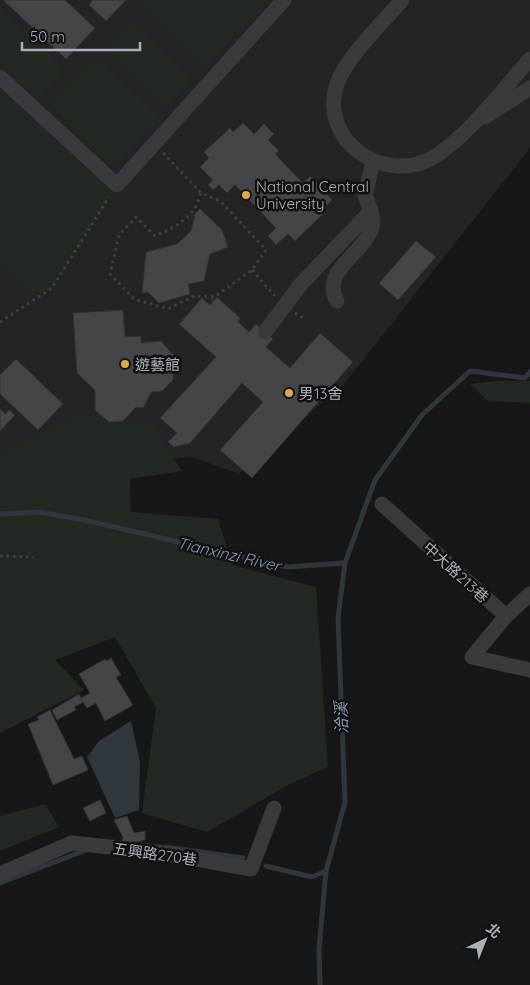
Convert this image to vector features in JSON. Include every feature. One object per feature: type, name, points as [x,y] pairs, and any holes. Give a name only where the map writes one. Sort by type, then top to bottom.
[{"type":"street","points":[[0,77],[117,185],[284,0]]},
{"type":"street","points":[[402,0],[355,55],[337,83],[334,99],[338,124],[350,144],[373,162],[411,166],[434,157],[467,128],[530,60]]},
{"type":"street","points":[[467,128],[530,88]]},
{"type":"street","points":[[337,301],[332,291],[334,276],[364,240],[373,223],[366,195],[373,162]]},
{"type":"street","points":[[265,332],[301,284],[371,211]]},
{"type":"street","name":"中大路213巷","points":[[382,504],[506,616]]},
{"type":"street","points":[[530,594],[506,616],[472,657],[530,670]]},
{"type":"street","name":"五興路270巷","points":[[0,874],[72,843],[158,852],[251,869],[274,808]]},
{"type":"path","points":[[153,144],[201,193],[220,201],[266,250],[252,270],[214,297],[194,296],[168,309],[134,299],[110,274],[118,235],[136,217],[155,236],[184,223],[198,203],[201,193]]},
{"type":"path","points":[[0,322],[52,288],[117,185]]},
{"type":"path","points":[[0,556],[34,557]]},
{"type":"shaded area","name":"National Central University","points":[[0,0],[530,0],[530,148],[345,383],[239,474],[192,457],[0,476]]},
{"type":"shaded area","points":[[146,0],[267,0],[206,67],[141,7]]},
{"type":"shaded area","points":[[0,9],[64,69],[38,97],[0,62]]},
{"type":"shaded area","points":[[131,22],[192,81],[166,107],[105,48]]},
{"type":"shaded area","points":[[98,57],[162,119],[115,167],[52,105]]},
{"type":"shaded area","points":[[0,78],[117,185],[52,288],[36,298],[0,264]]},
{"type":"shaded area","points":[[495,381],[530,381],[530,403],[488,401],[470,384]]},
{"type":"shaded area","points":[[81,415],[152,425],[182,471],[130,479],[131,512],[218,519],[232,565],[316,587],[328,767],[288,785],[207,832],[142,813],[156,708],[115,637],[55,660],[84,690],[0,733],[0,453]]},
{"type":"shaded area","points":[[131,721],[140,762],[139,810],[115,818],[87,757],[99,741]]},
{"type":"shaded area","points":[[45,804],[59,827],[0,851],[0,816]]},
{"type":"building","points":[[3,0],[65,0],[95,28],[66,59]]},
{"type":"building","points":[[93,0],[126,0],[106,21],[89,5]]},
{"type":"building","points":[[243,123],[254,134],[264,124],[274,134],[268,140],[279,151],[275,154],[303,183],[310,176],[332,200],[322,209],[325,212],[295,241],[288,234],[276,245],[268,236],[276,228],[235,185],[227,193],[219,185],[213,190],[208,185],[213,180],[200,167],[209,158],[204,152],[230,128],[233,132]]},
{"type":"building","points":[[200,209],[222,230],[228,247],[210,254],[204,281],[188,284],[190,294],[159,303],[148,292],[142,293],[146,252],[177,244],[191,231],[195,214]]},
{"type":"building","points":[[416,241],[436,257],[398,300],[379,283]]},
{"type":"building","name":"男13舍","points":[[217,297],[240,318],[238,322],[249,332],[256,324],[273,339],[266,347],[290,368],[320,333],[353,362],[252,478],[220,450],[263,402],[242,383],[190,443],[174,447],[168,442],[177,433],[160,418],[216,357],[179,324],[202,298],[210,305]]},
{"type":"building","name":"遊藝館","points":[[123,310],[125,337],[141,336],[141,343],[161,341],[174,356],[173,380],[162,391],[151,392],[143,408],[136,407],[123,421],[109,422],[95,410],[95,390],[77,373],[73,313]]},
{"type":"building","points":[[16,359],[63,404],[38,430],[0,394],[0,375]]},
{"type":"building","points":[[0,409],[5,414],[9,410],[15,415],[0,431]]},
{"type":"building","points":[[111,658],[121,675],[116,677],[133,705],[105,721],[96,703],[87,708],[81,698],[90,693],[79,674],[105,659],[107,661]]},
{"type":"building","points":[[79,694],[83,702],[74,707],[76,710],[57,720],[52,710]]},
{"type":"building","points":[[50,710],[74,759],[82,756],[88,770],[53,785],[28,724],[39,720],[37,717]]},
{"type":"building","points":[[100,800],[106,813],[90,821],[83,808]]},
{"type":"building","points":[[127,816],[134,833],[145,831],[145,840],[121,845],[123,837],[114,820]]},
{"type":"waterway","name":"Tianxinzi River","points":[[0,514],[39,512],[84,520],[287,567],[345,563],[375,480],[422,415],[470,371],[525,378],[530,372]]},
{"type":"waterway","name":"洽溪","points":[[320,985],[319,949],[326,871],[345,802],[338,618],[345,563]]},
{"type":"waterway","name":"洽溪","points":[[166,847],[243,858]]},
{"type":"waterway","name":"洽溪","points":[[0,883],[86,850]]},
{"type":"waterway","name":"洽溪","points":[[266,866],[312,877],[326,871]]},
{"type":"place","name":"National Central University","points":[[246,195]]},
{"type":"place","name":"遊藝館","points":[[125,364]]},
{"type":"place","name":"男13舍","points":[[289,393]]}]
